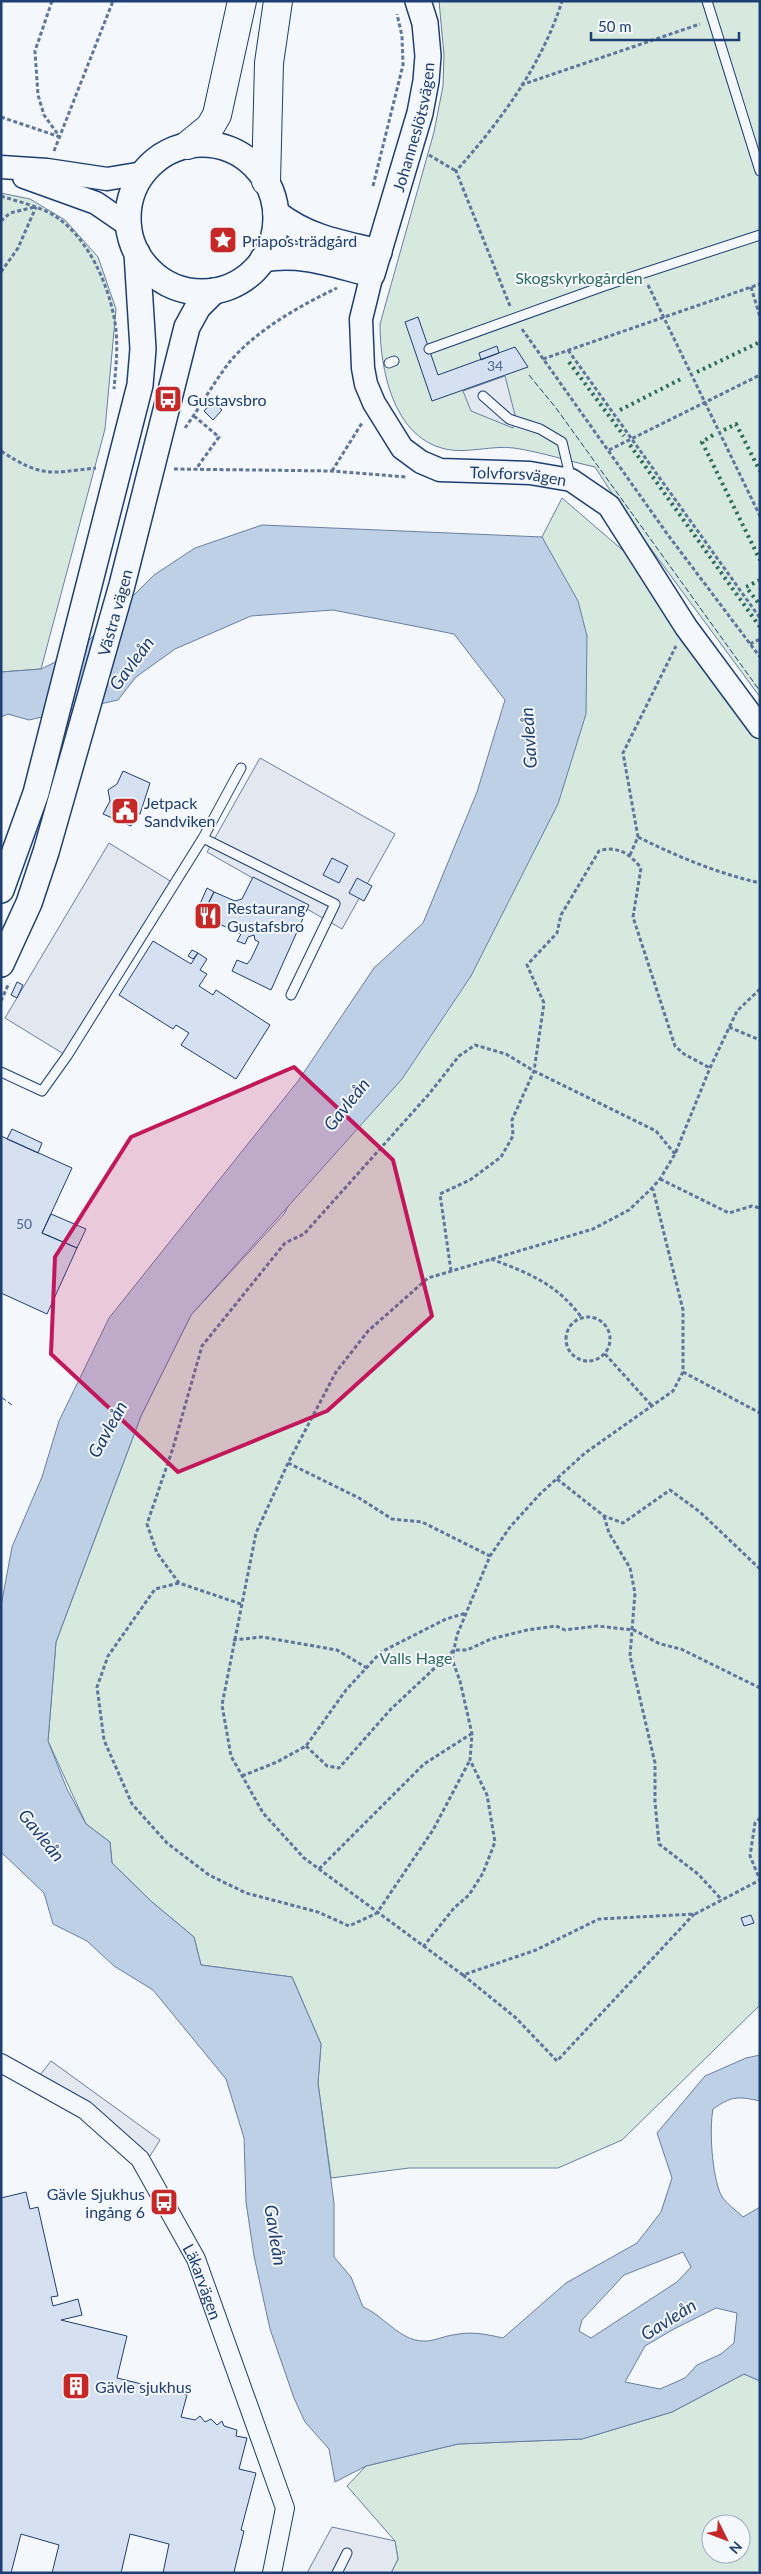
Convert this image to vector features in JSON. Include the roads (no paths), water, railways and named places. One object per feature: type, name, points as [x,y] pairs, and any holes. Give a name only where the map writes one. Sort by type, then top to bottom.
[{"type":"highway","points":[[266,181],[269,62],[278,1]]},
{"type":"highway","points":[[188,145],[210,127],[217,115],[240,5]]},
{"type":"main road","name":"Johanneslötsvägen","points":[[367,265],[420,113],[426,81],[428,56],[425,23],[406,3]]},
{"type":"main road","points":[[206,144],[224,147],[241,155],[256,166],[266,181],[273,196],[276,212],[271,245],[263,259],[242,280],[214,291],[196,292],[178,288],[162,280],[148,268],[137,253],[128,225],[131,198],[143,173],[156,160],[171,150],[188,145],[206,144]]},
{"type":"main road","points":[[276,212],[294,226],[367,265]]},
{"type":"main road","name":"Västra vägen","points":[[1,964],[29,903],[46,852],[48,797],[90,583],[140,385],[143,349],[137,253]]},
{"type":"main road","points":[[263,259],[284,255],[303,256],[367,265]]},
{"type":"main road","name":"Västra vägen","points":[[1,890],[48,797],[122,585],[187,327],[198,307],[214,291]]},
{"type":"street","points":[[1,169],[47,170],[107,179],[143,173]]},
{"type":"street","points":[[1,169],[96,203],[128,225]]},
{"type":"street","name":"Tolvforsvägen","points":[[367,265],[361,319],[361,348],[366,384],[374,403],[402,448],[421,462],[440,470],[530,473],[571,480],[608,506],[686,627],[760,727]]},
{"type":"street","name":"Läkarvägen","points":[[1,2063],[85,2110],[140,2159],[196,2259],[285,2508],[272,2573]]},
{"type":"lane","points":[[707,1],[760,170]]},
{"type":"lane","points":[[429,348],[760,235]]},
{"type":"lane","points":[[483,396],[509,419],[540,429],[562,442],[571,480]]},
{"type":"lane","points":[[1,1072],[42,1091],[67,1056],[203,838],[241,768]]},
{"type":"lane","points":[[203,838],[335,904],[291,995]]},
{"type":"lane","points":[[337,2573],[347,2553]]},
{"type":"water","name":"Gavleån","points":[[262,525],[542,537],[578,601],[587,636],[586,714],[558,804],[471,976],[402,1079],[191,1315],[141,1416],[56,1642],[48,1741],[67,1789],[86,1824],[110,1842],[112,1863],[152,1902],[194,1937],[201,1965],[292,1977],[321,2044],[318,2083],[334,2203],[334,2257],[351,2277],[363,2307],[407,2337],[427,2341],[472,2333],[503,2338],[566,2283],[637,2243],[661,2212],[672,2178],[657,2133],[705,2076],[746,2058],[760,2055],[760,2101],[746,2098],[730,2099],[713,2109],[711,2128],[713,2165],[721,2195],[743,2217],[760,2207],[760,2381],[744,2374],[672,2412],[582,2439],[458,2444],[366,2466],[335,2482],[329,2449],[305,2422],[294,2398],[270,2329],[254,2256],[246,2202],[244,2138],[226,2079],[153,1990],[114,1966],[87,1941],[53,1924],[44,1893],[1,1852],[1,1606],[12,1547],[42,1477],[59,1421],[109,1318],[298,1081],[374,968],[423,923],[477,792],[505,700],[454,634],[333,610],[251,616],[175,649],[136,677],[118,700],[29,720],[8,714],[1,717],[1,672],[41,669],[78,651],[154,575],[195,548]],"holes":[[[683,2252],[691,2267],[677,2282],[591,2338],[579,2331],[582,2320],[624,2275]],[[716,2308],[737,2313],[734,2343],[721,2354],[697,2365],[685,2378],[660,2389],[625,2382],[645,2346]]]},
{"type":"place","name":"Priapos trädgård","points":[[223,240]]},
{"type":"place","name":"Gustavsbro","points":[[168,399]]},
{"type":"place","name":"Jetpack Sandviken","points":[[125,811]]},
{"type":"place","name":"Restaurang Gustafsbro","points":[[208,916]]},
{"type":"place","name":"Gävle Sjukhus ingång 6","points":[[164,2202]]},
{"type":"place","name":"Gävle sjukhus","points":[[76,2386]]},
{"type":"park label","name":"Skogskyrkogården","points":[[579,277]]},
{"type":"park label","name":"Valls Hage","points":[[416,1657]]}]
